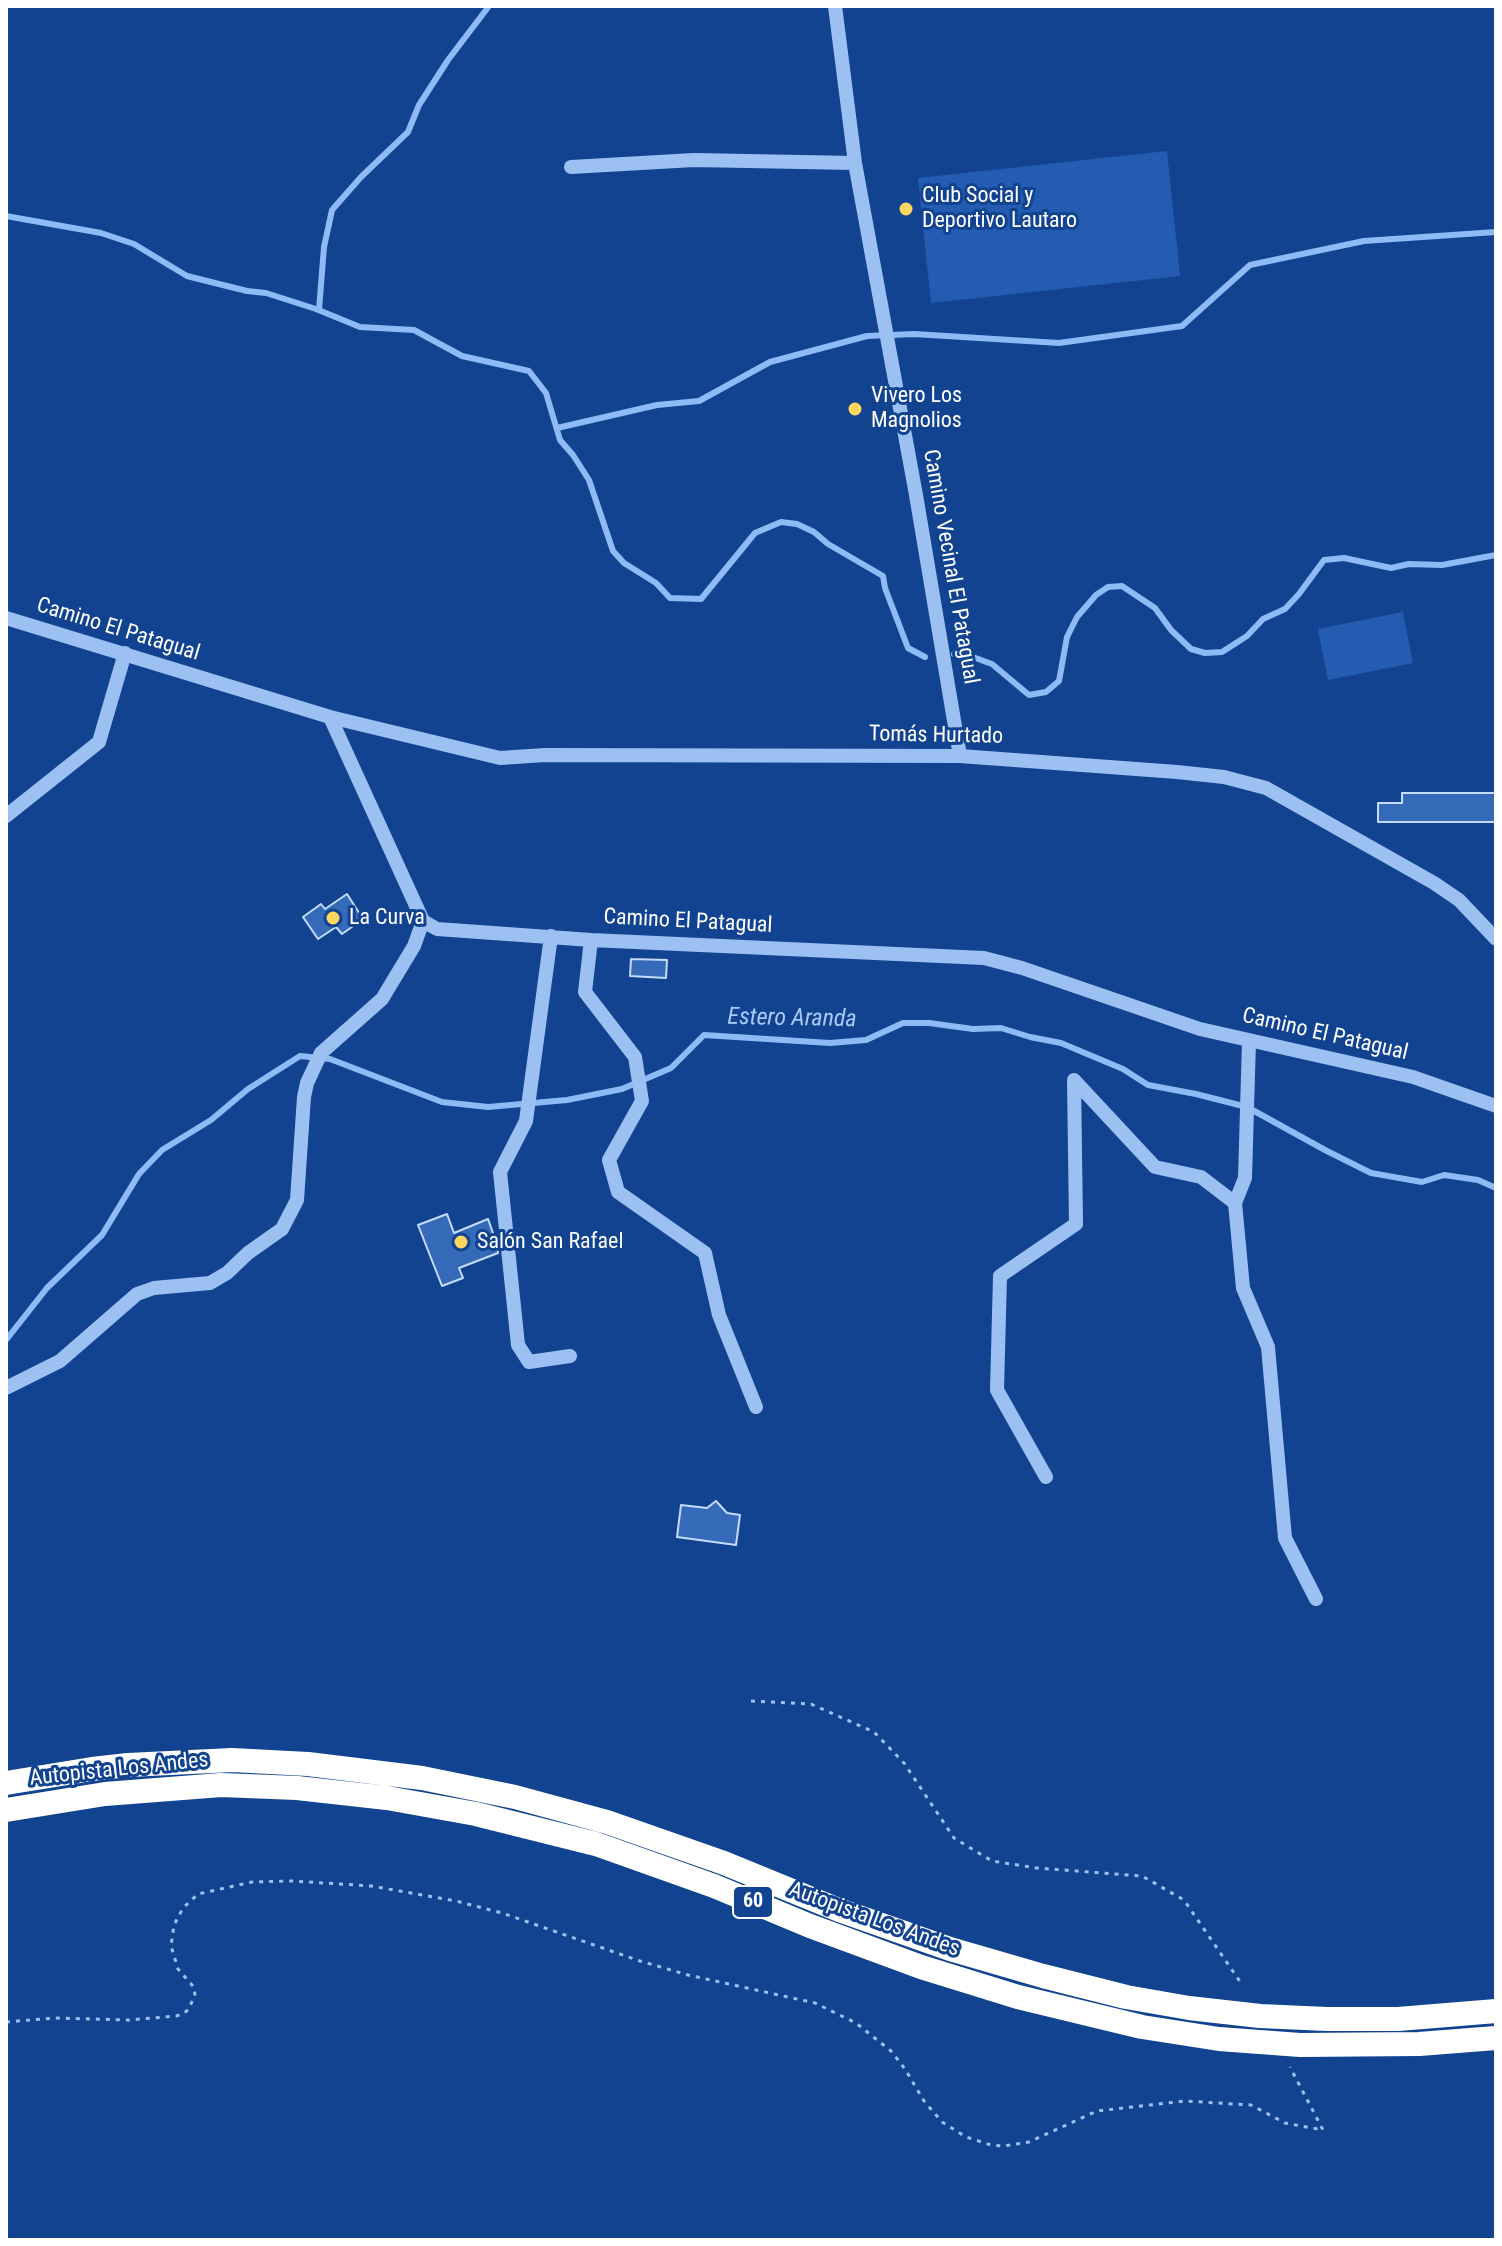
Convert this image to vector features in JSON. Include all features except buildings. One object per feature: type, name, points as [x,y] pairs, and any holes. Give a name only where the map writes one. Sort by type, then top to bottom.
[{"type":"highway","name":"Autopista Los Andes","points":[[6,1783],[116,1766],[232,1760],[321,1765],[422,1778],[501,1794],[607,1822],[935,1944],[1126,1997],[1202,2010],[1315,2019],[1398,2019],[1496,2011]]},
{"type":"highway","name":"Autopista Los Andes","points":[[6,1810],[105,1794],[221,1785],[297,1788],[387,1798],[476,1814],[596,1844],[714,1886],[921,1967],[1018,1997],[1142,2027],[1219,2039],[1300,2045],[1394,2045],[1496,2038]]},
{"type":"street","name":"Camino Vecinal El Patagual","points":[[835,6],[855,163],[960,756]]},
{"type":"street","points":[[571,167],[694,160],[855,163]]},
{"type":"street","name":"Camino El Patagual","points":[[6,618],[330,717]]},
{"type":"street","points":[[6,816],[99,742],[125,653]]},
{"type":"street","points":[[6,1388],[60,1361],[137,1294],[154,1288],[210,1283],[227,1273],[248,1253],[282,1229],[297,1200],[307,1083],[321,1053],[382,999],[414,946],[423,921],[330,717]]},
{"type":"street","name":"Tomás Hurtado","points":[[330,717],[500,758],[545,755],[960,756],[1224,777],[1266,788],[1434,883],[1459,900],[1496,939]]},
{"type":"street","name":"Camino El Patagual","points":[[423,921],[437,929],[591,940],[984,958],[1200,1029],[1413,1077],[1496,1106]]},
{"type":"street","points":[[551,936],[526,1121],[500,1172],[518,1345],[529,1362],[570,1356]]},
{"type":"street","points":[[591,940],[585,992],[635,1057],[642,1101],[609,1160],[618,1192],[705,1253],[719,1315],[756,1407]]},
{"type":"street","points":[[1249,1041],[1245,1178],[1235,1203],[1243,1288],[1268,1347],[1285,1538],[1316,1599]]},
{"type":"street","points":[[1046,1477],[997,1390],[1000,1276],[1076,1224],[1074,1080],[1155,1167],[1201,1177],[1235,1203]]},
{"type":"path","points":[[751,1701],[811,1704],[874,1732],[904,1763],[954,1838],[992,1861],[1037,1868],[1142,1876],[1184,1900],[1241,1983]]},
{"type":"path","points":[[6,2022],[55,2018],[129,2020],[183,2014],[193,2002],[195,1990],[178,1969],[171,1946],[177,1916],[189,1900],[198,1894],[252,1882],[305,1882],[371,1886],[456,1901],[502,1913],[676,1972],[815,2003],[856,2023],[891,2051],[942,2122],[966,2137],[991,2145],[1029,2142],[1097,2111],[1185,2101],[1251,2105],[1285,2123],[1323,2130],[1290,2067]]},
{"type":"shaded area","points":[[1167,151],[1180,276],[931,303],[918,178]]},
{"type":"shaded area","points":[[1403,612],[1413,663],[1328,680],[1318,629]]},
{"type":"waterway","points":[[319,310],[324,247],[332,210],[408,132],[419,105],[489,6]]},
{"type":"waterway","points":[[6,216],[101,233],[134,244],[187,276],[266,293],[360,327],[414,330],[462,356],[529,371],[546,393],[560,440],[589,480],[613,551],[624,563],[656,583],[670,598],[701,599],[755,533],[781,522],[797,524],[883,576],[908,648],[925,657]]},
{"type":"waterway","points":[[557,428],[657,405],[699,401],[770,362],[867,336],[914,334],[1059,343],[1182,326],[1250,265],[1364,241],[1496,232]]},
{"type":"waterway","points":[[954,654],[992,664],[1029,695],[1046,692],[1059,681],[1067,637],[1077,617],[1096,595],[1108,587],[1122,586],[1155,608],[1171,630],[1191,649],[1205,653],[1222,652],[1247,636],[1263,619],[1285,609],[1324,560],[1344,558],[1391,568],[1409,564],[1442,565],[1496,555]]},
{"type":"waterway","name":"Estero Aranda","points":[[6,1340],[47,1288],[102,1235],[139,1174],[162,1150],[211,1120],[248,1089],[300,1056],[330,1059],[442,1102],[488,1107],[567,1100],[622,1089],[671,1068],[704,1035],[830,1043],[866,1040],[903,1023],[973,1029],[1001,1028],[1061,1043],[1123,1069],[1148,1085],[1247,1107],[1371,1173],[1422,1182],[1444,1175],[1478,1180],[1496,1188]]},
{"type":"place","name":"Club Social y Deportivo Lautaro","points":[[906,209]]},
{"type":"place","name":"Vivero Los Magnolios","points":[[855,409]]},
{"type":"place","name":"La Curva","points":[[333,918]]},
{"type":"place","name":"Salón San Rafael","points":[[461,1242]]}]
